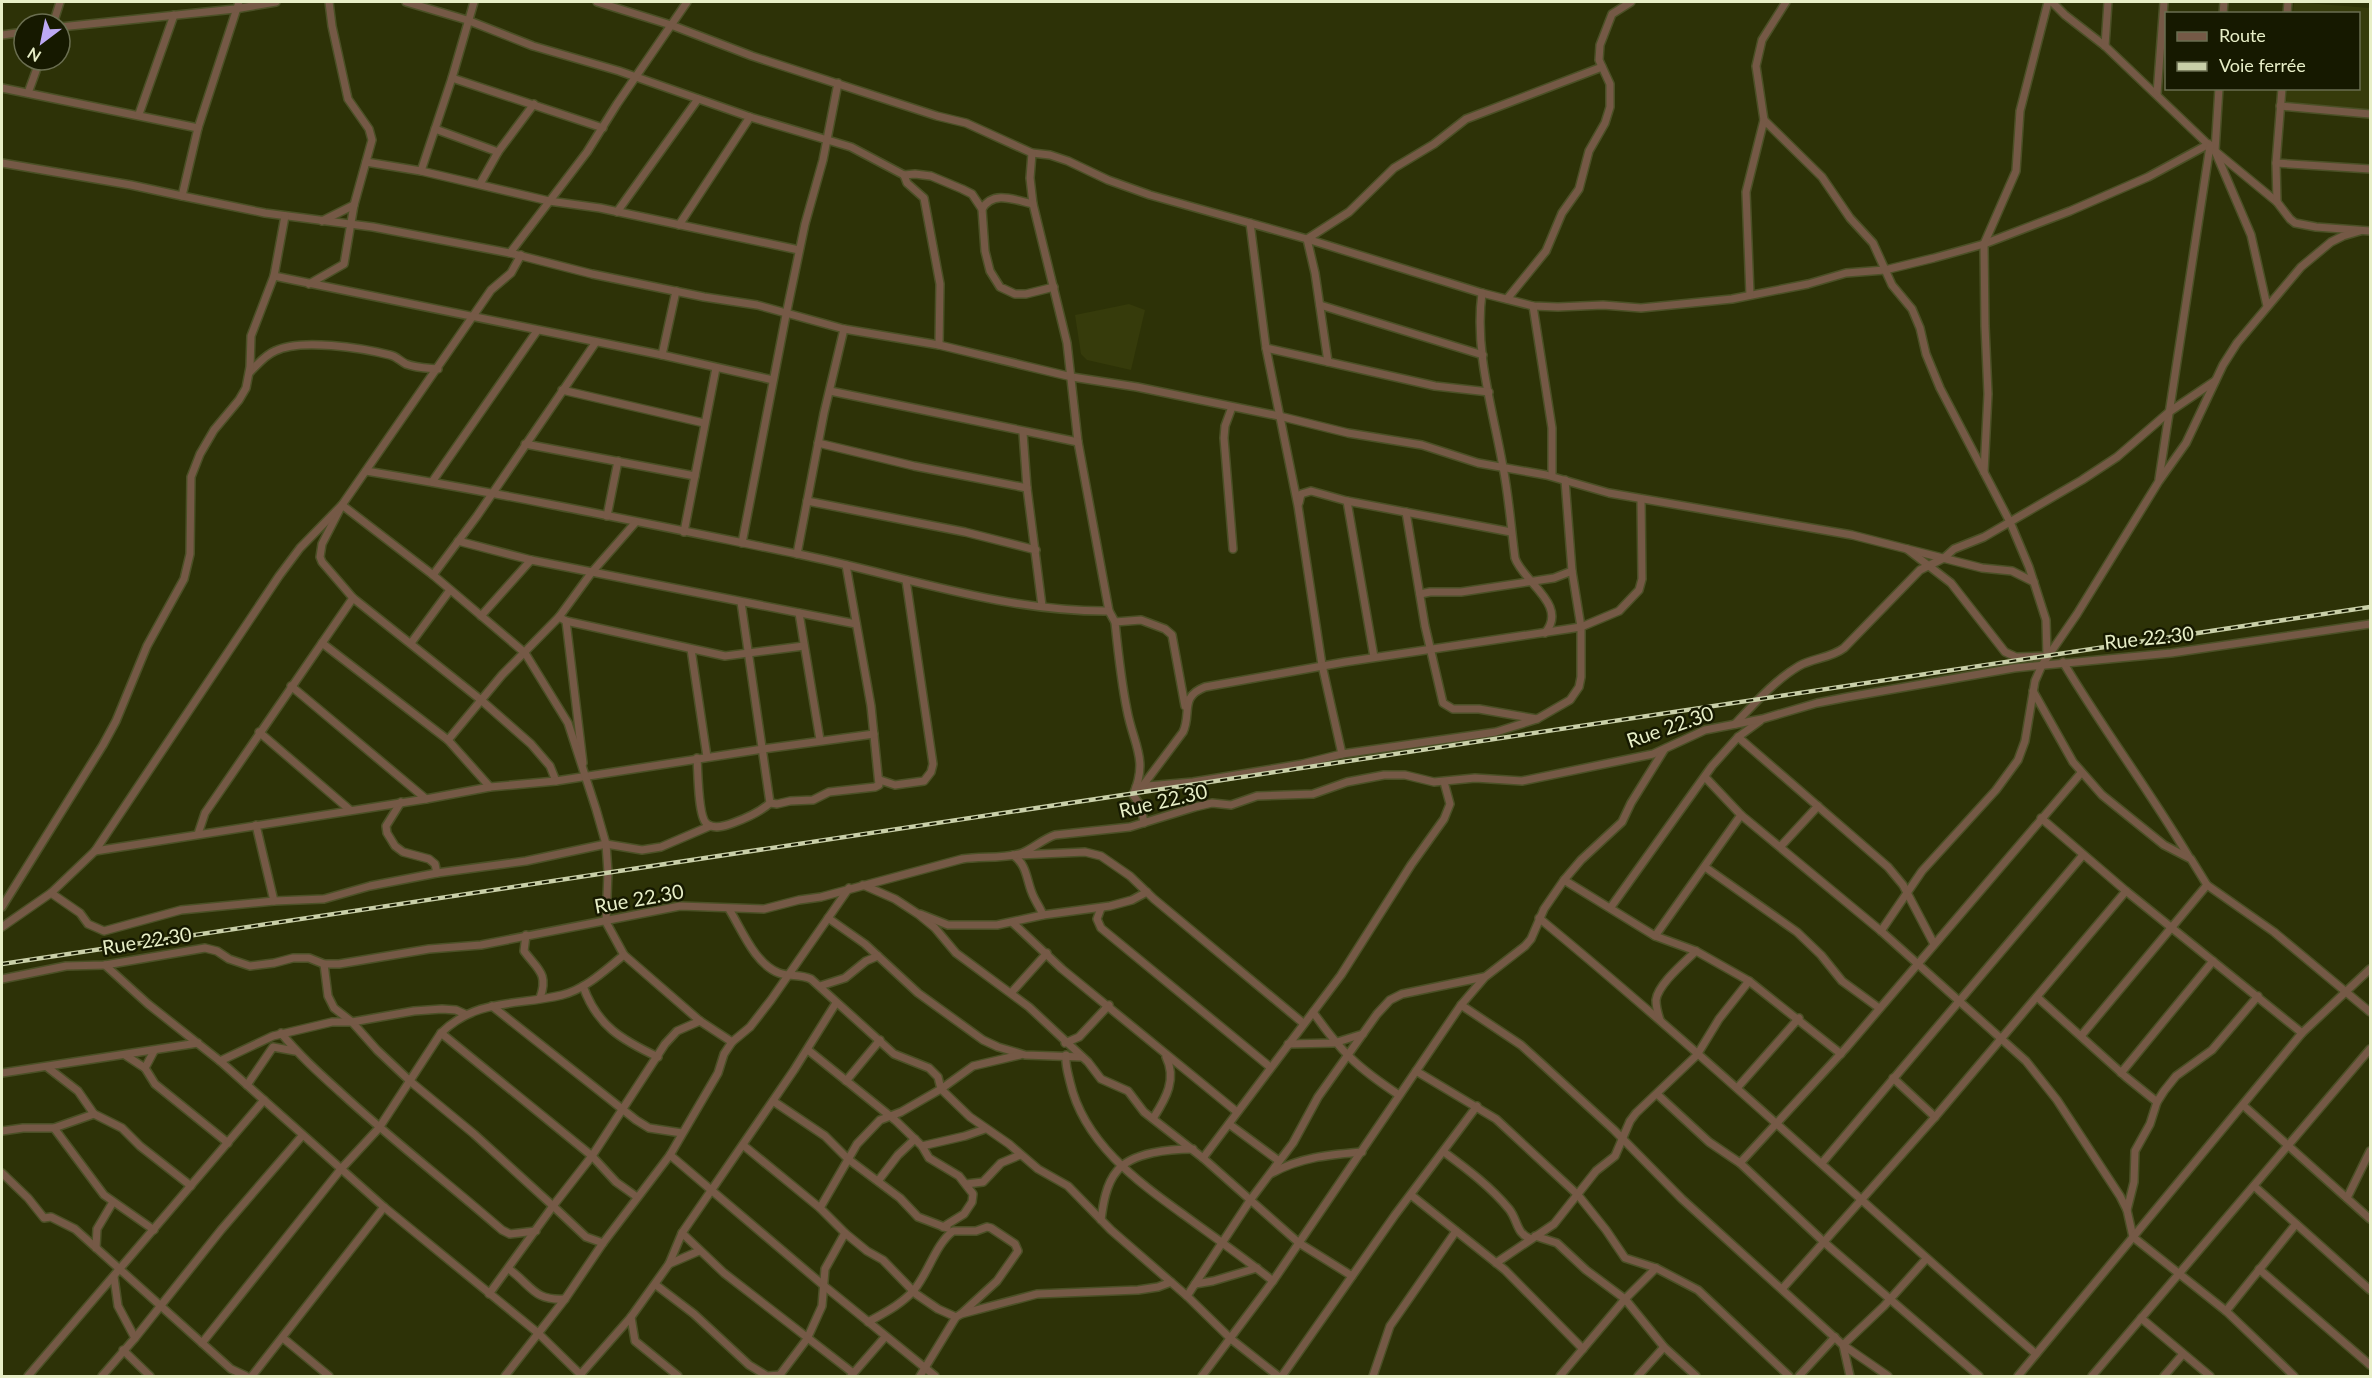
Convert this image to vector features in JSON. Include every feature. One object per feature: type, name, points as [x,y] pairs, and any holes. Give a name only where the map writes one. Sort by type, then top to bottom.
[{"type":"street","points":[[72,26],[276,2]]},
{"type":"street","points":[[309,284],[344,264],[354,205],[372,140],[369,129],[348,99],[329,2]]},
{"type":"street","points":[[406,2],[467,20],[534,46],[636,77],[750,117],[866,153],[904,175],[931,176],[962,189],[972,194],[982,209],[985,251],[990,271],[1000,287],[1007,292],[1026,294],[1054,287]]},
{"type":"street","points":[[421,171],[474,2]]},
{"type":"street","points":[[597,2],[670,25],[752,56],[937,116],[958,120],[1032,153],[1050,155],[1068,161],[1108,180],[1150,195],[1250,222],[1482,293],[1533,306],[1603,305],[1641,308],[1683,305],[1750,295],[1846,273],[1885,270],[1984,244],[2132,185],[2211,147]]},
{"type":"street","points":[[510,253],[577,167],[687,2]]},
{"type":"street","points":[[1507,299],[1546,251],[1562,213],[1579,189],[1589,151],[1605,123],[1610,108],[1610,84],[1602,67],[1599,53],[1612,14],[1631,2]]},
{"type":"street","points":[[1750,295],[1746,192],[1764,120],[1756,66],[1762,40],[1786,2]]},
{"type":"street","points":[[1984,475],[1988,407],[1984,244],[2016,171],[2020,111],[2050,2],[2105,46],[2211,147],[2277,202],[2295,223],[2370,231]]},
{"type":"street","points":[[2105,46],[2108,2]]},
{"type":"street","points":[[2157,94],[2164,2]]},
{"type":"street","points":[[182,196],[198,128],[237,5]]},
{"type":"street","points":[[139,114],[174,15]]},
{"type":"street","points":[[1306,239],[1349,212],[1394,168],[1434,144],[1466,119],[1602,67]]},
{"type":"street","points":[[28,93],[36,72]]},
{"type":"street","points":[[452,78],[603,128]]},
{"type":"street","points":[[742,543],[786,315],[838,83]]},
{"type":"street","points":[[2,88],[139,114],[198,128]]},
{"type":"street","points":[[2159,481],[2219,90]]},
{"type":"street","points":[[2277,202],[2276,163],[2282,90]]},
{"type":"street","points":[[617,212],[698,99]]},
{"type":"street","points":[[480,184],[498,152],[534,104]]},
{"type":"street","points":[[2280,106],[2370,114]]},
{"type":"street","points":[[679,225],[750,117]]},
{"type":"street","points":[[1764,120],[1822,177],[1850,218],[1873,243],[1892,285],[1917,318],[1926,354],[1936,379],[2010,522],[2034,582],[2046,620],[2047,656]]},
{"type":"street","points":[[435,129],[498,152]]},
{"type":"street","points":[[2211,147],[2251,235],[2267,306]]},
{"type":"street","points":[[1032,153],[1030,178],[1033,204],[1067,343],[1078,442],[1109,611],[1115,622],[1126,709],[1139,754],[1139,788]]},
{"type":"street","points":[[366,162],[421,171],[549,201],[617,212],[800,250]]},
{"type":"street","points":[[2,163],[131,185],[285,216],[373,227],[521,255],[592,274],[757,305],[786,315],[844,329],[939,345],[1072,377],[1137,387],[1279,416],[1348,433],[1422,445],[1479,463],[1552,476],[1641,499],[1852,536],[1982,568],[2012,571],[2034,582]]},
{"type":"street","points":[[2276,163],[2370,170]]},
{"type":"street","points":[[904,175],[907,183],[922,195],[926,207],[940,284],[939,345]]},
{"type":"street","points":[[982,209],[989,200],[995,197],[1033,204]]},
{"type":"street","points":[[322,221],[354,205]]},
{"type":"street","points":[[2,907],[103,745],[116,721],[147,646],[184,579],[190,554],[191,477],[200,454],[214,430],[243,394],[250,373],[252,336],[274,276],[285,216]]},
{"type":"street","points":[[1250,222],[1266,348],[1298,506],[1323,665],[1342,754]]},
{"type":"street","points":[[1881,931],[1922,871],[2008,775],[2018,759],[2025,741],[2033,691],[2042,665],[2193,431],[2215,381],[2237,343],[2291,277],[2314,256],[2343,236],[2360,231]]},
{"type":"street","points":[[1306,239],[1315,273],[1328,362]]},
{"type":"street","points":[[521,255],[511,273],[491,290],[342,505],[322,544],[320,556],[322,562],[353,597],[482,700],[531,744],[550,766],[556,781]]},
{"type":"street","points":[[274,276],[662,355],[773,380]]},
{"type":"street","points":[[662,355],[676,291]]},
{"type":"street","points":[[1482,293],[1480,316],[1483,355],[1504,467],[1511,532],[1518,565],[1543,595],[1552,616],[1551,624],[1545,633]]},
{"type":"street","points":[[1320,305],[1391,329],[1483,355]]},
{"type":"street","points":[[1533,306],[1552,428],[1552,476]]},
{"type":"street","points":[[798,554],[818,443],[844,329]]},
{"type":"street","points":[[432,482],[537,331]]},
{"type":"street","points":[[433,574],[492,494],[596,342]]},
{"type":"street","points":[[250,373],[275,350],[308,345],[345,345],[393,356],[414,367],[438,369]]},
{"type":"street","points":[[1266,348],[1435,386],[1489,392]]},
{"type":"street","points":[[684,532],[716,368]]},
{"type":"street","points":[[1735,724],[1792,670],[1800,665],[1838,653],[1920,570],[1944,558],[1954,549],[1969,544],[2010,522],[2117,457],[2169,412],[2215,381]]},
{"type":"street","points":[[562,390],[704,423]]},
{"type":"street","points":[[830,391],[1078,442]]},
{"type":"street","points":[[1232,407],[1225,426],[1224,438],[1233,549]]},
{"type":"street","points":[[1023,432],[1027,488],[1042,606]]},
{"type":"street","points":[[818,443],[914,466],[1027,488]]},
{"type":"street","points":[[525,444],[695,476]]},
{"type":"street","points":[[607,516],[618,461]]},
{"type":"street","points":[[366,471],[798,554],[992,598],[1076,611],[1109,611]]},
{"type":"street","points":[[1139,788],[1302,764],[1342,754],[1496,732],[1537,719],[1570,700],[1579,687],[1582,661],[1581,627],[1572,571],[1565,480]]},
{"type":"street","points":[[1298,506],[1301,494],[1311,491],[1347,501],[1511,532]]},
{"type":"street","points":[[1186,709],[1191,697],[1205,687],[1323,665],[1581,627],[1619,610],[1639,590],[1643,568],[1641,499]]},
{"type":"street","points":[[807,501],[965,532],[1036,550]]},
{"type":"street","points":[[1347,501],[1374,657]]},
{"type":"street","points":[[342,505],[433,574],[525,653],[568,723],[606,844],[608,872],[606,922],[624,955],[700,1021],[732,1042]]},
{"type":"street","points":[[2,927],[51,894],[95,850],[279,576],[300,548],[342,505]]},
{"type":"street","points":[[1406,512],[1431,650],[1444,705],[1453,709],[1479,709],[1537,719]]},
{"type":"street","points":[[448,740],[502,675],[563,619],[592,572],[635,523]]},
{"type":"street","points":[[458,541],[531,560],[856,624]]},
{"type":"street","points":[[1906,549],[1951,583],[2005,652],[2016,657],[2047,656]]},
{"type":"street","points":[[481,616],[531,560]]},
{"type":"street","points":[[51,894],[80,913],[88,924],[104,931],[181,910],[274,901],[324,899],[370,886],[437,873],[526,861],[606,844],[642,850],[661,847],[710,826],[725,826],[747,818],[770,803],[808,800],[829,792],[875,787],[880,780],[874,734],[846,565]]},
{"type":"street","points":[[1420,594],[1461,592],[1554,578],[1572,571]]},
{"type":"street","points":[[880,780],[895,785],[924,781],[931,772],[933,764],[906,580]]},
{"type":"street","points":[[411,643],[450,590]]},
{"type":"street","points":[[198,834],[205,813],[353,597]]},
{"type":"street","points":[[741,602],[770,803]]},
{"type":"street","points":[[799,613],[819,740]]},
{"type":"street","points":[[563,619],[725,656],[804,646]]},
{"type":"street","points":[[563,619],[584,777]]},
{"type":"street","points":[[1115,622],[1141,620],[1166,629],[1172,635],[1186,709],[1183,732],[1133,795],[1141,806],[1144,823]]},
{"type":"street","name":"Rue 22.30","points":[[2,979],[66,966],[105,965],[205,948],[250,966],[293,958],[309,958],[324,964],[339,964],[429,949],[481,945],[680,906],[729,909],[771,908],[962,859],[1013,855],[1056,836],[1123,828],[1212,803],[1231,805],[1257,796],[1313,794],[1347,782],[1384,775],[1405,775],[1434,782],[1475,778],[1522,781],[1643,757],[1664,750],[1705,730],[1762,719],[1788,710],[1838,699],[2063,662],[2191,651],[2370,624]]},
{"type":"street","points":[[322,643],[448,740],[490,787]]},
{"type":"street","points":[[691,649],[707,757]]},
{"type":"street","points":[[2063,662],[2093,712],[2144,783],[2207,885],[2268,927],[2370,1012]]},
{"type":"street","points":[[291,687],[426,799]]},
{"type":"street","points":[[2033,691],[2081,773],[2140,828],[2164,845],[2190,859]]},
{"type":"street","points":[[1611,907],[1712,766],[1738,737],[1762,719]]},
{"type":"street","points":[[259,732],[350,810]]},
{"type":"street","points":[[95,850],[490,787],[556,781],[763,748],[874,734]]},
{"type":"street","points":[[1738,737],[1888,867],[1907,893],[1934,944]]},
{"type":"street","points":[[1202,1377],[1273,1281],[1461,1005],[1485,977],[1531,939],[1539,918],[1564,880],[1581,860],[1622,822],[1664,750]]},
{"type":"street","points":[[697,758],[701,811],[704,821],[710,826]]},
{"type":"street","points":[[1740,1163],[1841,1054],[2081,773]]},
{"type":"street","points":[[1705,777],[1741,815],[1881,931],[2026,1061],[2057,1100],[2120,1196],[2127,1210],[2133,1237],[2226,1311],[2294,1377]]},
{"type":"street","points":[[1203,1158],[1302,1023],[1341,975],[1444,819],[1450,804],[1444,782]]},
{"type":"street","points":[[401,802],[386,826],[387,833],[395,846],[403,852],[429,859],[435,864],[437,873]]},
{"type":"street","points":[[1781,846],[1818,806]]},
{"type":"street","points":[[1655,936],[1741,815]]},
{"type":"street","points":[[2041,818],[2126,891],[2302,1033]]},
{"type":"street","points":[[256,825],[274,901]]},
{"type":"street","points":[[1013,855],[1091,852],[1120,869],[1302,1023]]},
{"type":"street","points":[[1013,855],[1026,869],[1031,891],[1043,915]]},
{"type":"street","points":[[1822,1163],[2083,855]]},
{"type":"street","points":[[1026,869],[1031,856]]},
{"type":"street","points":[[1705,867],[1797,932],[1821,955],[1842,981],[1879,1008]]},
{"type":"street","points":[[1564,880],[1655,936],[1696,951],[1749,981],[1841,1054]]},
{"type":"street","points":[[863,885],[895,899],[918,914],[935,928],[956,953],[1011,993],[1082,1057],[1101,1079],[1128,1091],[1135,1097],[1141,1108],[1251,1198],[1299,1243],[1352,1276]]},
{"type":"street","points":[[2081,1036],[2207,885]]},
{"type":"street","points":[[505,1377],[670,1155],[718,1073],[724,1054],[732,1042],[750,1027],[790,974],[849,888]]},
{"type":"street","points":[[1782,1289],[1935,1117],[2126,891]]},
{"type":"street","points":[[918,914],[929,916],[948,926],[1013,922],[1043,915],[1101,908],[1132,900],[1147,892]]},
{"type":"street","points":[[1101,908],[1097,919],[1101,928],[1270,1067]]},
{"type":"street","points":[[729,909],[763,961],[776,972],[802,975],[820,986],[894,1054],[929,1068],[938,1077],[942,1089],[985,1129],[1009,1143],[1038,1169],[1068,1186],[1101,1220],[1187,1296],[1231,1339],[1280,1377],[1477,1106]]},
{"type":"street","points":[[828,918],[865,944],[918,993],[971,1033],[998,1047],[1025,1054],[1082,1057]]},
{"type":"street","points":[[1539,918],[1697,1055],[1738,1087],[1926,1259],[2036,1354]]},
{"type":"street","points":[[1013,922],[1062,969],[1238,1112]]},
{"type":"street","points":[[526,935],[524,951],[535,963],[544,980],[540,998]]},
{"type":"street","points":[[1660,1021],[1657,1005],[1658,994],[1662,986],[1696,951]]},
{"type":"street","points":[[1011,993],[1047,953]]},
{"type":"street","points":[[202,1343],[341,1169],[379,1128],[441,1033],[465,1014],[477,1008],[562,995],[583,986],[624,955]]},
{"type":"street","points":[[820,986],[845,978],[866,961],[878,956]]},
{"type":"street","points":[[2121,1073],[2213,961]]},
{"type":"street","points":[[324,964],[328,996],[334,1008],[352,1022],[377,1050],[411,1082],[474,1134],[586,1237],[603,1243]]},
{"type":"street","points":[[105,965],[148,1004],[220,1061],[384,1207],[538,1333],[581,1376],[656,1285],[669,1264],[682,1233],[808,1050],[836,1002]]},
{"type":"street","points":[[2018,1377],[2302,1033],[2370,969]]},
{"type":"street","points":[[1187,1296],[1251,1198],[1299,1133],[1318,1097],[1377,1014],[1390,1000],[1402,994],[1485,977]]},
{"type":"street","points":[[1496,1263],[1550,1228],[1596,1171],[1615,1156],[1636,1113],[1697,1055],[1719,1019],[1749,981]]},
{"type":"street","points":[[583,986],[590,1005],[610,1029],[628,1043],[658,1057]]},
{"type":"street","points":[[2127,1210],[2134,1182],[2134,1151],[2154,1117],[2157,1102],[2176,1076],[2212,1050],[2258,996]]},
{"type":"street","points":[[2037,997],[2121,1073],[2157,1102]]},
{"type":"street","points":[[1065,1043],[1079,1037],[1109,1005]]},
{"type":"street","points":[[1461,1005],[1521,1045],[1622,1139],[1682,1199],[1843,1345],[1888,1377]]},
{"type":"street","points":[[492,1006],[622,1111],[649,1128],[682,1133]]},
{"type":"street","points":[[220,1061],[281,1033],[332,1022],[352,1022],[414,1011],[442,1009],[456,1010],[465,1014]]},
{"type":"street","points":[[1312,1012],[1334,1043],[1347,1056],[1366,1073],[1399,1095]]},
{"type":"street","points":[[1738,1087],[1798,1018]]},
{"type":"street","points":[[489,1294],[592,1156],[665,1044],[677,1031],[700,1021]]},
{"type":"street","points":[[281,1033],[295,1051],[379,1128],[502,1230],[510,1234],[536,1231]]},
{"type":"street","points":[[441,1033],[592,1156],[616,1182],[637,1197]]},
{"type":"street","points":[[1288,1044],[1334,1043],[1363,1034]]},
{"type":"street","points":[[846,1081],[880,1040]]},
{"type":"street","points":[[2,1073],[198,1043]]},
{"type":"street","points":[[247,1085],[273,1047],[295,1051]]},
{"type":"street","points":[[2092,1377],[2370,1049]]},
{"type":"street","points":[[145,1068],[154,1050]]},
{"type":"street","points":[[808,1050],[890,1116],[922,1146],[929,1158],[944,1166],[966,1184],[973,1194],[972,1202],[964,1214],[944,1227]]},
{"type":"street","points":[[1154,1117],[1170,1085],[1171,1069],[1164,1052]]},
{"type":"street","points":[[820,1208],[848,1159],[880,1120],[901,1112],[942,1089],[973,1066],[1025,1054]]},
{"type":"street","points":[[125,1055],[145,1068],[155,1084],[228,1143]]},
{"type":"street","points":[[1066,1055],[1065,1063],[1073,1095],[1089,1127],[1101,1144],[1122,1166],[1156,1195],[1273,1281]]},
{"type":"street","points":[[47,1067],[78,1091],[94,1114],[122,1128],[140,1146],[192,1186]]},
{"type":"street","points":[[1416,1071],[1496,1119],[1578,1195],[1606,1230],[1624,1258],[1656,1268],[1698,1290],[1789,1377]]},
{"type":"street","points":[[1893,1078],[1935,1117]]},
{"type":"street","points":[[1657,1094],[1709,1142],[1740,1163],[1825,1243],[1979,1377]]},
{"type":"street","points":[[28,1377],[264,1100]]},
{"type":"street","points":[[773,1101],[820,1132],[848,1159],[900,1198],[918,1217],[952,1230],[976,1231],[987,1227],[1015,1244],[1018,1251],[997,1281],[958,1315],[920,1377]]},
{"type":"street","points":[[2244,1106],[2370,1219]]},
{"type":"street","points":[[2,1131],[54,1128],[94,1114]]},
{"type":"street","points":[[1229,1124],[1280,1161]]},
{"type":"street","points":[[54,1128],[104,1195],[154,1230]]},
{"type":"street","points":[[922,1146],[985,1129]]},
{"type":"street","points":[[102,1377],[162,1306],[221,1230],[302,1136]]},
{"type":"street","points":[[878,1181],[898,1155],[915,1139]]},
{"type":"street","points":[[743,1145],[820,1208],[844,1233],[883,1260],[913,1291],[938,1309],[958,1315],[1037,1294],[1138,1290],[1171,1282]]},
{"type":"street","points":[[1101,1220],[1105,1195],[1116,1171],[1122,1166],[1157,1151],[1193,1149]]},
{"type":"street","points":[[2347,1198],[2370,1151]]},
{"type":"street","points":[[1271,1173],[1288,1164],[1309,1158],[1362,1152]]},
{"type":"street","points":[[1444,1152],[1513,1213],[1521,1233],[1557,1243],[1586,1270],[1625,1299],[1664,1347],[1695,1377]]},
{"type":"street","points":[[670,1155],[935,1377]]},
{"type":"street","points":[[966,1184],[983,1182],[1001,1163],[1020,1155]]},
{"type":"street","points":[[2,1173],[28,1198],[44,1218],[51,1217],[75,1228],[231,1369],[246,1377]]},
{"type":"street","points":[[2254,1186],[2370,1290]]},
{"type":"street","points":[[1411,1195],[1496,1263],[1583,1349]]},
{"type":"street","points":[[96,1248],[97,1229],[112,1202]]},
{"type":"street","points":[[252,1377],[384,1207]]},
{"type":"street","points":[[2226,1311],[2296,1224]]},
{"type":"street","points":[[868,1322],[894,1307],[913,1291],[935,1257],[941,1242],[952,1230]]},
{"type":"street","points":[[1373,1377],[1390,1326],[1456,1231]]},
{"type":"street","points":[[682,1233],[699,1251],[852,1375],[885,1337]]},
{"type":"street","points":[[656,1285],[694,1314],[754,1368],[767,1376],[780,1376],[807,1339],[822,1306],[825,1269],[844,1233]]},
{"type":"street","points":[[669,1264],[699,1251]]},
{"type":"street","points":[[1843,1345],[1890,1299],[1926,1259]]},
{"type":"street","points":[[1195,1284],[1257,1268]]},
{"type":"street","points":[[1560,1377],[1625,1299],[1656,1268]]},
{"type":"street","points":[[509,1269],[539,1296],[550,1300],[565,1299]]},
{"type":"street","points":[[2259,1269],[2370,1365]]},
{"type":"street","points":[[114,1277],[118,1306],[135,1338]]},
{"type":"street","points":[[631,1317],[635,1341],[678,1377]]},
{"type":"street","points":[[2141,1318],[2210,1377]]},
{"type":"street","points":[[1799,1377],[1835,1337]]},
{"type":"street","points":[[283,1338],[329,1377]]},
{"type":"street","points":[[1843,1345],[1850,1377]]},
{"type":"street","points":[[1638,1377],[1664,1347]]},
{"type":"street","points":[[123,1350],[150,1377]]},
{"type":"street","points":[[2164,1377],[2183,1354]]},
{"type":"shaded area","points":[[2294,2],[2370,8],[2370,110],[2286,102],[2287,90],[2360,90],[2360,12],[2293,12]]},
{"type":"shaded area","points":[[1129,304],[1145,310],[1131,370],[1087,360],[1081,354],[1075,315]]},
{"type":"railway","points":[[2,964],[2370,607]]}]
